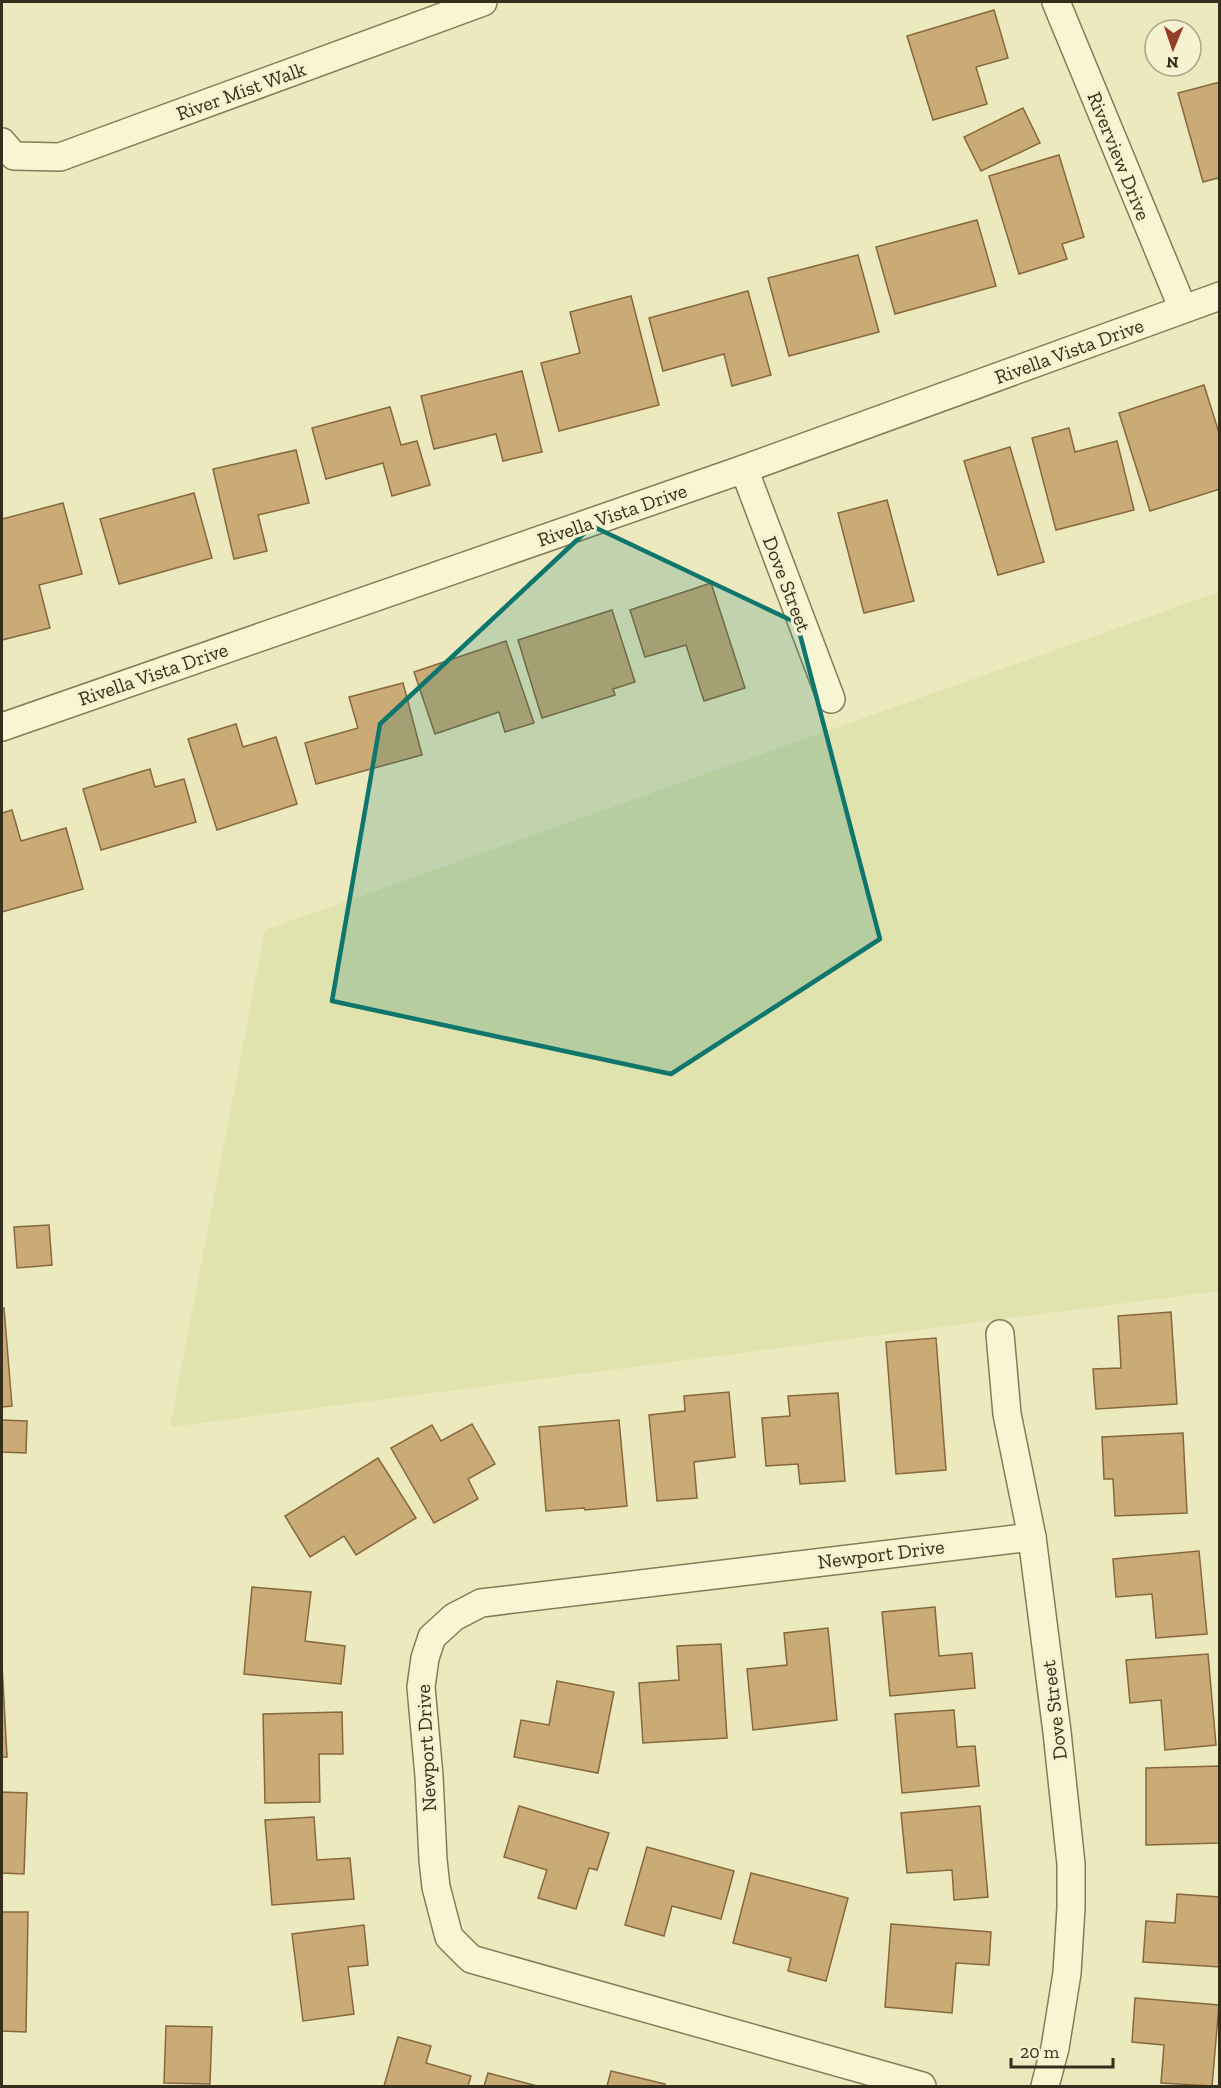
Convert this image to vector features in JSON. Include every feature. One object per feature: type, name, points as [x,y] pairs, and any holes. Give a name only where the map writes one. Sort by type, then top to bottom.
[{"type":"street","name":"River Mist Walk","points":[[2,142],[14,156],[60,157],[483,2]]},
{"type":"street","name":"Riverview Drive","points":[[1056,2],[1183,309]]},
{"type":"street","name":"Rivella Vista Drive","points":[[2,727],[744,469],[1220,296]]},
{"type":"street","name":"Dove Street","points":[[744,469],[831,699]]},
{"type":"street","name":"Dove Street","points":[[1000,1334],[1007,1414],[1032,1537],[1071,1864],[1067,1973],[1055,2048],[1045,2086]]},
{"type":"street","name":"Newport Drive","points":[[922,2086],[486,1965],[471,1959],[464,1953],[448,1937],[436,1887],[421,1687],[425,1658],[432,1637],[454,1617],[481,1602],[1032,1537]]},
{"type":"highlighted area","points":[[592,526],[797,623],[880,939],[671,1074],[332,1001],[380,724]]},
{"type":"green space","points":[[1219,592],[1219,1291],[170,1427],[265,930]]},
{"type":"building","points":[[994,10],[1008,58],[976,67],[987,104],[933,120],[907,36]]},
{"type":"building","points":[[1220,82],[1220,185],[1218,178],[1203,182],[1178,93]]},
{"type":"building","points":[[1023,108],[1040,143],[981,171],[964,137]]},
{"type":"building","points":[[1059,155],[1084,237],[1062,244],[1067,259],[1019,274],[989,176]]},
{"type":"building","points":[[977,220],[996,286],[895,314],[876,247]]},
{"type":"building","points":[[858,255],[879,332],[789,356],[768,278]]},
{"type":"building","points":[[748,291],[771,375],[732,386],[724,354],[663,371],[649,318]]},
{"type":"building","points":[[631,296],[659,405],[559,431],[541,363],[580,353],[570,312]]},
{"type":"building","points":[[522,371],[542,452],[503,461],[496,434],[434,449],[421,396]]},
{"type":"building","points":[[1204,385],[1220,436],[1220,489],[1150,511],[1119,413]]},
{"type":"building","points":[[390,407],[401,445],[417,441],[430,485],[392,496],[383,463],[326,479],[312,428]]},
{"type":"building","points":[[1069,428],[1075,452],[1117,441],[1134,510],[1056,530],[1032,438]]},
{"type":"building","points":[[1010,447],[1044,562],[998,575],[964,461]]},
{"type":"building","points":[[296,450],[309,503],[258,515],[267,551],[234,559],[213,469]]},
{"type":"building","points":[[194,493],[212,558],[119,584],[100,519]]},
{"type":"building","points":[[887,500],[914,601],[864,613],[838,513]]},
{"type":"building","points":[[63,503],[82,574],[39,585],[50,628],[2,640],[2,519]]},
{"type":"building","points":[[711,583],[745,688],[704,701],[686,645],[645,657],[630,610]]},
{"type":"building","points":[[612,610],[635,682],[613,689],[615,695],[542,718],[518,640]]},
{"type":"building","points":[[506,641],[534,723],[505,732],[499,712],[435,734],[414,672]]},
{"type":"building","points":[[403,683],[422,755],[316,784],[305,743],[358,728],[349,697]]},
{"type":"building","points":[[236,724],[243,747],[276,737],[297,804],[217,830],[188,739]]},
{"type":"building","points":[[150,769],[155,787],[184,779],[196,822],[101,850],[83,789]]},
{"type":"building","points":[[12,810],[21,841],[66,828],[83,889],[2,912],[2,813]]},
{"type":"building","points":[[49,1225],[52,1265],[17,1268],[14,1227]]},
{"type":"building","points":[[2,1308],[4,1308],[12,1406],[2,1407]]},
{"type":"building","points":[[1171,1312],[1177,1404],[1096,1409],[1093,1369],[1121,1368],[1118,1316]]},
{"type":"building","points":[[936,1338],[946,1470],[896,1474],[886,1342]]},
{"type":"building","points":[[729,1392],[735,1457],[694,1462],[697,1498],[657,1501],[649,1415],[685,1411],[684,1396]]},
{"type":"building","points":[[838,1393],[845,1481],[800,1484],[798,1464],[766,1466],[762,1418],[790,1416],[788,1396]]},
{"type":"building","points":[[2,1420],[27,1421],[26,1453],[2,1452]]},
{"type":"building","points":[[619,1420],[627,1506],[546,1511],[539,1427]]},
{"type":"building","points":[[472,1424],[495,1464],[468,1479],[478,1499],[434,1523],[391,1448],[432,1425],[441,1441]]},
{"type":"building","points":[[1183,1433],[1187,1513],[1115,1516],[1113,1479],[1104,1479],[1102,1437]]},
{"type":"building","points":[[378,1458],[416,1518],[356,1555],[344,1536],[310,1557],[285,1516]]},
{"type":"building","points":[[1199,1551],[1207,1634],[1156,1638],[1152,1594],[1116,1597],[1113,1559]]},
{"type":"building","points":[[252,1587],[311,1592],[305,1641],[345,1646],[341,1684],[244,1674]]},
{"type":"building","points":[[935,1607],[939,1656],[972,1653],[975,1688],[890,1696],[882,1612]]},
{"type":"building","points":[[828,1628],[837,1720],[753,1730],[747,1669],[787,1665],[784,1633]]},
{"type":"building","points":[[721,1644],[727,1738],[643,1743],[639,1683],[679,1680],[677,1646]]},
{"type":"building","points":[[1208,1654],[1216,1745],[1165,1750],[1161,1700],[1130,1703],[1126,1660]]},
{"type":"building","points":[[2,1664],[7,1757],[2,1757]]},
{"type":"building","points":[[557,1681],[614,1692],[598,1773],[514,1757],[521,1720],[549,1725]]},
{"type":"building","points":[[954,1710],[957,1747],[975,1746],[979,1786],[902,1793],[895,1714]]},
{"type":"building","points":[[342,1712],[343,1754],[319,1754],[320,1802],[265,1803],[263,1714]]},
{"type":"building","points":[[1220,1766],[1220,1843],[1146,1845],[1146,1768]]},
{"type":"building","points":[[2,1792],[27,1793],[24,1874],[2,1873]]},
{"type":"building","points":[[519,1806],[609,1833],[597,1870],[589,1868],[576,1909],[538,1898],[547,1870],[504,1857]]},
{"type":"building","points":[[980,1806],[988,1897],[954,1900],[952,1870],[907,1873],[901,1813]]},
{"type":"building","points":[[314,1817],[317,1860],[350,1858],[354,1899],[272,1905],[265,1820]]},
{"type":"building","points":[[647,1847],[734,1871],[721,1919],[672,1906],[664,1936],[625,1925]]},
{"type":"building","points":[[751,1873],[848,1898],[826,1981],[788,1971],[791,1958],[733,1943]]},
{"type":"building","points":[[1177,1894],[1220,1897],[1220,1967],[1143,1962],[1146,1921],[1175,1923]]},
{"type":"building","points":[[2,1912],[28,1912],[26,2032],[2,2031]]},
{"type":"building","points":[[891,1924],[991,1932],[989,1965],[956,1963],[952,2013],[885,2007]]},
{"type":"building","points":[[364,1925],[368,1965],[348,1967],[354,2014],[303,2021],[292,1934]]},
{"type":"building","points":[[1135,1998],[1219,2005],[1212,2086],[1161,2083],[1164,2045],[1132,2042]]},
{"type":"building","points":[[166,2026],[212,2027],[210,2084],[164,2083]]},
{"type":"building","points":[[398,2037],[431,2046],[426,2063],[471,2076],[468,2086],[384,2086]]},
{"type":"building","points":[[611,2071],[665,2084],[664,2086],[607,2086]]},
{"type":"building","points":[[488,2073],[537,2086],[484,2086]]}]
